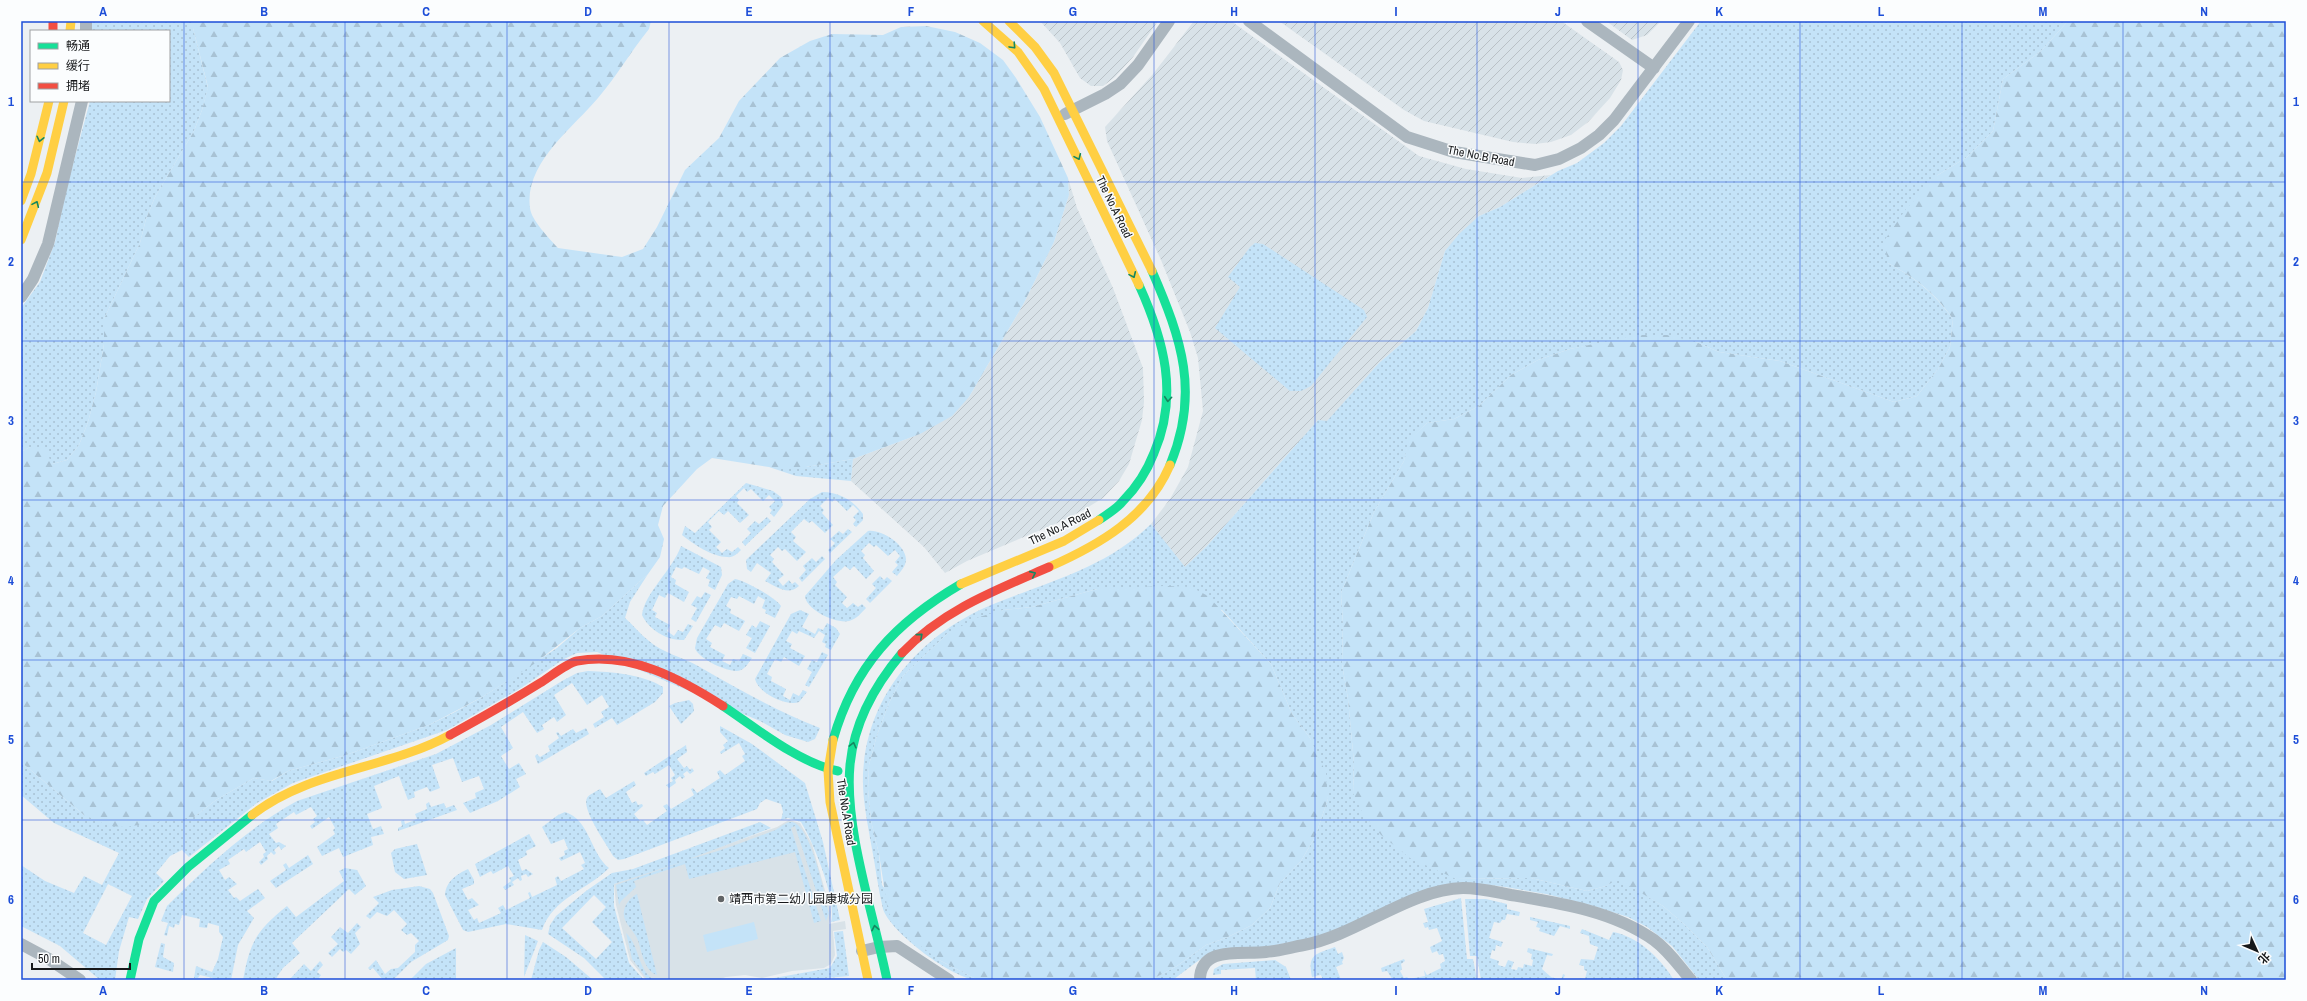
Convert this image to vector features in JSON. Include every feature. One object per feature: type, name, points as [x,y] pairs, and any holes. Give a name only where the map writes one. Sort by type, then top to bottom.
[{"type":"street","name":"The No.A Road","points":[[868,980],[836,830],[828,770],[834,737],[855,687],[877,653],[897,632],[931,602],[990,572],[1080,533],[1103,520],[1124,503],[1142,479],[1157,453],[1165,424],[1168,393],[1166,365],[1160,337],[1134,274],[1058,117],[1052,101],[1036,74],[1001,33],[983,21]]},
{"type":"street","name":"The No.A Road","points":[[887,980],[853,822],[849,772],[857,731],[868,705],[890,666],[915,640],[947,616],[995,589],[1061,562],[1112,536],[1148,505],[1164,483],[1175,460],[1182,432],[1186,388],[1183,361],[1153,274],[1054,73],[1035,47],[1009,21]]},
{"type":"street","points":[[1058,117],[1073,111],[1105,94],[1120,84],[1138,65],[1169,21]]},
{"type":"street","name":"The No.B Road","points":[[1249,21],[1407,137],[1454,152],[1535,165],[1559,159],[1581,148],[1599,135],[1614,120],[1689,21]]},
{"type":"street","points":[[1587,21],[1654,68]]},
{"type":"street","points":[[21,201],[31,174],[49,102]]},
{"type":"street","points":[[21,240],[47,173],[64,102]]},
{"type":"street","points":[[21,297],[33,279],[48,244],[82,102]]},
{"type":"street","points":[[130,980],[139,939],[154,901],[188,867],[254,813],[298,788],[418,748],[446,737],[506,704],[576,661],[607,660],[629,663],[670,675],[706,695],[783,746],[828,770],[849,772]]},
{"type":"street","points":[[1200,980],[1200,970],[1206,962],[1218,955],[1266,952],[1326,940],[1424,897],[1447,890],[1463,888],[1484,889],[1538,899],[1612,918],[1654,940],[1668,952],[1691,980]]},
{"type":"street","points":[[21,944],[50,959],[80,980]]},
{"type":"street","points":[[862,951],[879,947],[897,946],[949,980]]},
{"type":"shaded area","points":[[1040,21],[1158,21],[1133,57],[1115,77],[1103,86],[1091,86],[1080,78],[1060,43]]},
{"type":"shaded area","points":[[1194,21],[1231,21],[1419,156],[1466,169],[1522,178],[1551,175],[1500,207],[1479,216],[1445,251],[1428,308],[1416,331],[1379,363],[1327,422],[1318,420],[1207,546],[1185,568],[1151,524],[1170,499],[1188,467],[1203,411],[1198,358],[1190,332],[1161,260],[1107,141],[1105,127],[1153,74]]},
{"type":"shaded area","points":[[1279,21],[1561,21],[1619,62],[1623,70],[1621,80],[1610,98],[1588,122],[1571,135],[1551,142],[1535,144],[1513,142],[1424,121],[1404,110]]},
{"type":"shaded area","points":[[1606,21],[1661,21],[1647,35],[1632,40]]},
{"type":"shaded area","points":[[1068,178],[1077,208],[1113,288],[1143,368],[1144,402],[1142,420],[1129,464],[1119,481],[1103,498],[1085,509],[1062,521],[967,561],[945,573],[924,547],[851,481],[853,459],[920,434],[969,397],[1024,303],[1054,242],[1069,195]]},
{"type":"shaded area","name":"靖西市第二幼儿园康城分园","points":[[789,820],[800,823],[812,844],[831,912],[829,924],[845,921],[846,929],[833,931],[835,955],[831,964],[824,968],[792,971],[762,978],[745,975],[726,977],[717,980],[646,980],[630,960],[616,905],[614,884],[777,827]]},
{"type":"green space","points":[[90,21],[193,21],[193,28],[208,88],[194,131],[155,197],[146,219],[140,243],[104,319],[104,344],[96,392],[88,422],[79,445],[67,460],[52,464],[30,447],[21,452],[21,308],[40,282],[55,242],[68,183],[90,102],[170,102],[170,30],[90,30]]},
{"type":"green space","points":[[193,21],[651,21],[649,29],[611,81],[598,98],[552,147],[542,161],[535,176],[530,192],[531,213],[541,229],[558,248],[622,257],[643,249],[657,227],[685,170],[719,138],[739,101],[780,58],[810,41],[832,34],[883,35],[901,27],[926,26],[955,32],[980,43],[1003,60],[1040,117],[1068,178],[1069,195],[1054,242],[1024,303],[969,397],[952,416],[920,434],[853,459],[806,467],[769,467],[712,458],[697,469],[663,506],[658,525],[664,539],[660,557],[648,574],[602,616],[580,628],[534,664],[484,696],[429,725],[346,755],[288,771],[271,781],[254,778],[216,800],[194,817],[125,827],[109,826],[84,815],[21,762],[21,452],[30,447],[45,449],[52,464],[67,460],[79,445],[88,422],[96,392],[104,344],[104,319],[140,243],[146,219],[155,197],[194,131],[202,110],[208,87],[193,28]]},
{"type":"green space","points":[[1701,21],[2068,21],[2041,51],[2003,79],[1993,131],[1967,157],[1938,175],[1888,263],[1924,287],[1953,319],[1950,347],[1938,369],[1917,396],[1894,402],[1780,361],[1719,352],[1696,342],[1596,344],[1570,349],[1538,360],[1511,375],[1479,406],[1454,419],[1427,423],[1409,441],[1404,461],[1374,512],[1341,593],[1343,624],[1342,664],[1348,699],[1354,763],[1353,793],[1456,879],[1531,878],[1587,891],[1606,886],[1618,878],[1663,906],[1684,924],[1707,947],[1727,980],[1699,980],[1672,946],[1647,927],[1628,917],[1590,905],[1546,894],[1499,886],[1468,883],[1327,935],[1266,947],[1206,955],[1174,979],[1151,980],[1177,966],[1206,945],[1228,937],[1252,925],[1270,908],[1280,883],[1301,861],[1315,837],[1328,799],[1310,738],[1292,714],[1271,664],[1222,610],[1097,589],[1032,607],[1003,610],[947,634],[903,676],[889,703],[877,735],[869,765],[868,789],[871,821],[879,854],[882,885],[939,960],[978,980],[967,978],[939,964],[910,942],[888,919],[883,909],[867,821],[863,783],[867,745],[875,717],[888,692],[904,669],[923,648],[969,615],[996,603],[1058,580],[1097,562],[1134,539],[1151,524],[1185,567],[1207,546],[1318,420],[1327,421],[1379,363],[1416,331],[1428,308],[1445,251],[1459,234],[1479,216],[1500,207],[1558,171],[1577,163],[1604,143],[1621,126]]},
{"type":"green space","points":[[2068,21],[2286,21],[2286,188],[2284,210],[2286,235],[2286,980],[1727,980],[1707,947],[1684,924],[1663,906],[1618,879],[1606,886],[1587,891],[1531,878],[1456,879],[1410,858],[1381,835],[1363,814],[1353,793],[1354,763],[1348,699],[1342,664],[1343,624],[1341,593],[1374,512],[1404,461],[1408,441],[1427,423],[1454,419],[1479,406],[1511,375],[1538,360],[1570,349],[1636,335],[1667,335],[1696,342],[1719,352],[1780,361],[1894,402],[1917,396],[1938,369],[1950,347],[1953,319],[1939,301],[1924,287],[1888,263],[1884,241],[1906,209],[1938,175],[1967,157],[1993,131],[2003,79],[2041,51]]},
{"type":"green space","points":[[1255,243],[1263,244],[1364,310],[1367,317],[1311,386],[1301,391],[1290,391],[1215,328],[1240,287],[1228,277],[1250,247]]},
{"type":"green space","points":[[853,459],[851,481],[796,476],[769,467],[806,467]]},
{"type":"green space","points":[[746,483],[773,491],[781,497],[783,505],[774,517],[770,513],[772,510],[769,507],[775,501],[769,495],[763,501],[751,489],[747,492],[744,488],[736,496],[739,500],[737,503],[749,515],[740,523],[728,511],[724,515],[719,511],[708,522],[712,527],[709,530],[721,542],[716,547],[722,553],[727,549],[732,552],[738,547],[741,550],[729,557],[716,555],[697,546],[682,535],[685,526],[695,533]]},
{"type":"green space","points":[[822,492],[834,493],[850,501],[863,514],[863,520],[856,527],[853,524],[856,520],[853,517],[859,511],[853,505],[847,511],[835,499],[832,502],[828,498],[820,506],[824,510],[822,513],[833,525],[825,533],[812,521],[809,523],[804,519],[791,532],[796,537],[793,541],[806,552],[797,561],[785,549],[782,551],[778,547],[770,555],[774,559],[772,562],[784,575],[778,580],[783,586],[789,580],[792,584],[795,582],[799,586],[795,589],[782,590],[765,581],[771,573],[757,563],[751,572],[747,569],[746,560],[810,499]]},
{"type":"green space","points":[[767,517],[771,521],[745,546],[742,542],[751,533],[747,529],[755,521],[759,524]]},
{"type":"green space","points":[[848,529],[852,532],[830,553],[828,550],[835,543],[830,539],[839,531],[843,534]]},
{"type":"green space","points":[[868,531],[879,532],[897,543],[905,553],[906,562],[902,570],[897,576],[892,572],[898,565],[895,562],[900,556],[895,550],[888,556],[876,545],[874,547],[869,543],[861,551],[865,555],[863,558],[874,571],[866,579],[854,566],[850,570],[845,566],[833,577],[837,582],[835,585],[847,597],[842,603],[847,608],[853,603],[858,607],[862,604],[866,608],[857,617],[849,621],[837,620],[822,615],[810,606],[805,596],[836,560]]},
{"type":"green space","points":[[681,546],[721,567],[722,575],[715,590],[708,586],[710,580],[706,578],[710,571],[703,567],[699,574],[684,567],[682,569],[676,567],[671,577],[676,580],[675,584],[689,592],[684,602],[668,593],[665,598],[659,595],[652,610],[657,613],[655,617],[670,625],[667,631],[674,636],[678,630],[683,632],[688,624],[693,626],[684,640],[678,640],[660,634],[654,630],[642,615],[644,607],[653,590],[672,564]]},
{"type":"green space","points":[[822,556],[825,559],[802,582],[799,578],[806,570],[803,566],[812,558],[816,562]]},
{"type":"green space","points":[[648,574],[630,602],[625,618],[649,641],[660,649],[692,663],[773,707],[820,728],[815,739],[808,742],[785,735],[760,721],[597,652],[577,653],[564,659],[521,688],[447,730],[293,783],[257,803],[189,857],[182,850],[170,856],[156,873],[164,881],[147,899],[138,919],[129,917],[119,951],[115,980],[100,980],[60,946],[21,926],[21,865],[45,881],[74,893],[84,876],[102,885],[119,853],[54,823],[21,795],[21,762],[84,815],[194,817],[216,800],[254,778],[272,781],[288,771],[346,755],[429,725],[484,696],[557,648],[580,628],[602,616]],"holes":[[[108,884],[132,896],[106,945],[83,933]]]},
{"type":"green space","points":[[880,576],[884,580],[887,577],[892,581],[870,603],[866,599],[876,588],[872,584]]},
{"type":"green space","points":[[735,579],[760,590],[781,606],[775,618],[765,613],[766,610],[762,608],[765,600],[758,596],[754,604],[739,596],[737,599],[731,597],[726,606],[731,609],[730,613],[745,621],[739,631],[724,623],[721,628],[715,625],[706,639],[712,643],[710,647],[725,655],[722,661],[730,665],[733,659],[739,661],[743,654],[752,658],[744,668],[736,671],[715,665],[697,652],[695,648],[697,638],[728,584]]},
{"type":"green space","points":[[1165,586],[1191,587],[1208,596],[1271,664],[1292,714],[1310,738],[1326,773],[1328,799],[1315,837],[1301,861],[1280,883],[1270,908],[1252,925],[1228,937],[1206,945],[1177,966],[1151,980],[978,980],[939,960],[905,934],[888,912],[879,854],[871,821],[868,789],[869,765],[877,735],[889,703],[903,676],[947,634],[976,618],[1003,610],[1032,607],[1097,589]]},
{"type":"green space","points":[[705,592],[711,595],[696,622],[691,619],[697,608],[691,605],[697,596],[701,598]]},
{"type":"green space","points":[[800,610],[809,614],[802,627],[815,634],[818,628],[823,630],[827,623],[836,628],[840,634],[831,650],[825,647],[826,644],[822,642],[825,635],[819,631],[814,638],[799,631],[797,634],[792,631],[786,641],[792,644],[790,648],[805,656],[799,666],[784,657],[781,662],[775,659],[767,674],[772,677],[771,681],[786,689],[783,696],[790,700],[793,693],[799,696],[803,690],[807,692],[799,702],[794,703],[781,701],[767,694],[757,684],[755,679],[791,614]]},
{"type":"green space","points":[[760,621],[770,626],[755,653],[746,648],[752,638],[746,635],[752,625],[756,628]]},
{"type":"green space","points":[[822,652],[828,655],[809,687],[805,685],[812,672],[807,669],[812,660],[817,662]]},
{"type":"green space","points":[[588,671],[636,676],[663,687],[663,693],[655,702],[617,725],[612,718],[595,728],[593,724],[604,717],[601,712],[609,707],[602,695],[587,705],[572,683],[554,695],[566,715],[557,722],[554,717],[542,725],[544,729],[537,733],[523,712],[501,727],[513,748],[501,756],[509,769],[519,763],[526,774],[516,779],[520,787],[498,801],[470,813],[463,803],[476,798],[475,793],[484,789],[479,776],[462,782],[453,758],[432,765],[440,788],[430,792],[427,787],[414,792],[415,797],[408,800],[399,776],[374,786],[382,808],[367,814],[373,829],[381,826],[384,834],[371,837],[373,845],[343,857],[339,848],[322,856],[317,847],[335,834],[333,830],[335,828],[329,817],[312,829],[310,826],[315,822],[313,819],[317,816],[311,807],[296,815],[294,812],[276,824],[278,828],[269,834],[276,843],[279,842],[286,846],[281,850],[279,846],[274,850],[276,853],[274,855],[271,852],[267,856],[268,859],[261,865],[259,862],[264,857],[263,854],[266,852],[260,842],[246,852],[244,849],[228,860],[230,864],[219,870],[225,880],[229,877],[237,884],[228,890],[234,898],[236,897],[240,901],[258,889],[265,898],[247,911],[254,918],[238,945],[231,980],[213,980],[213,978],[200,975],[198,978],[194,978],[196,966],[212,972],[218,959],[223,937],[219,932],[219,926],[208,923],[207,928],[199,927],[200,919],[182,915],[179,925],[175,924],[174,928],[169,926],[167,936],[164,935],[168,923],[161,921],[167,906],[213,862],[245,835],[279,811],[297,801],[436,754],[491,725],[562,681],[577,673]]},
{"type":"green space","points":[[689,700],[693,704],[694,711],[681,724],[669,706]]},
{"type":"green space","points":[[720,726],[752,744],[805,783],[823,842],[840,920],[831,922],[831,899],[823,871],[812,843],[801,822],[788,818],[781,820],[783,812],[781,804],[766,799],[760,803],[757,809],[624,859],[618,860],[613,856],[591,818],[586,803],[587,798],[600,789],[606,798],[634,781],[636,785],[626,792],[632,803],[636,801],[638,805],[642,804],[643,806],[634,814],[640,821],[643,820],[647,825],[667,811],[663,806],[667,804],[671,809],[694,795],[691,789],[693,788],[697,793],[720,778],[717,772],[720,770],[725,775],[745,761],[742,756],[745,754],[739,743],[721,754],[720,752],[725,748],[723,745],[728,741],[720,732]]},
{"type":"green space","points":[[586,728],[589,734],[538,764],[535,756],[537,754],[540,757],[550,751],[548,746],[559,738],[556,733],[558,732],[561,736],[573,729],[576,733]]},
{"type":"green space","points":[[686,745],[687,752],[677,759],[684,768],[687,766],[690,770],[692,768],[694,771],[690,774],[687,771],[683,774],[685,777],[682,779],[680,776],[675,780],[676,783],[669,788],[666,785],[673,781],[671,778],[675,775],[669,765],[655,774],[653,772],[646,776],[644,773]]},
{"type":"green space","points":[[429,802],[431,807],[444,803],[446,808],[454,805],[457,810],[398,831],[398,828],[402,826],[401,821],[404,820],[405,824],[417,819],[415,814],[427,809],[426,804]]},
{"type":"green space","points":[[565,812],[580,822],[603,862],[609,868],[600,876],[562,902],[547,919],[542,930],[506,924],[468,932],[463,930],[445,895],[447,886],[450,882],[464,871],[468,869],[474,880],[474,884],[462,889],[468,900],[472,898],[479,905],[468,910],[474,920],[477,918],[479,923],[501,913],[498,908],[503,905],[506,910],[530,898],[528,893],[530,892],[532,897],[557,885],[555,878],[558,876],[561,881],[584,869],[581,865],[585,863],[580,852],[561,861],[559,858],[565,855],[564,851],[568,849],[564,839],[551,844],[542,827],[558,815]]},
{"type":"green space","points":[[760,822],[771,828],[689,859],[710,854],[773,831],[787,823],[792,822],[799,826],[811,848],[821,878],[829,913],[826,921],[795,826],[791,828],[821,921],[814,923],[795,852],[689,879],[685,864],[634,881],[636,887],[621,901],[619,905],[616,885],[688,860],[614,884],[614,906],[629,963],[644,980],[606,980],[584,958],[548,934],[550,925],[556,916],[586,891],[612,873],[633,869]],"holes":[[[594,895],[606,907],[592,922],[612,942],[596,959],[562,928]]]},
{"type":"green space","points":[[529,834],[536,846],[526,851],[527,855],[518,860],[522,871],[526,869],[533,874],[528,877],[526,874],[521,876],[522,880],[520,881],[518,878],[512,882],[514,885],[505,890],[503,887],[511,881],[509,878],[514,876],[508,866],[493,874],[491,871],[480,877],[475,864]]},
{"type":"green space","points":[[417,844],[427,875],[404,879],[395,872],[391,853],[395,849]]},
{"type":"green space","points":[[308,855],[313,864],[276,888],[270,881],[286,870],[283,865],[286,863],[289,868]]},
{"type":"green space","points":[[345,868],[357,870],[366,886],[355,895],[349,889],[292,943],[300,953],[283,968],[275,980],[243,980],[248,956],[261,930],[287,906],[296,917],[344,881],[339,871]]},
{"type":"green space","points":[[419,886],[430,889],[433,893],[449,936],[448,940],[411,962],[393,980],[383,980],[373,968],[370,970],[368,968],[376,960],[385,974],[391,969],[398,968],[415,952],[415,945],[419,941],[411,933],[407,935],[401,930],[407,924],[394,910],[387,916],[377,912],[370,919],[366,916],[379,903],[373,897],[392,890]]},
{"type":"green space","points":[[637,894],[657,975],[649,969],[646,964],[637,938],[626,922],[624,915],[627,903]]},
{"type":"green space","points":[[1461,898],[1467,959],[1473,959],[1477,980],[1393,980],[1387,971],[1382,972],[1381,968],[1404,959],[1405,961],[1401,964],[1402,969],[1400,971],[1404,978],[1407,977],[1409,979],[1425,976],[1424,970],[1427,975],[1441,968],[1440,964],[1445,961],[1443,954],[1439,955],[1437,951],[1432,953],[1430,947],[1442,941],[1437,928],[1429,930],[1428,927],[1425,928],[1423,923],[1428,922],[1424,909]]},
{"type":"green space","points":[[1465,899],[1486,899],[1507,904],[1507,909],[1520,912],[1519,916],[1507,914],[1505,920],[1502,920],[1500,923],[1494,922],[1489,938],[1503,942],[1501,947],[1496,945],[1495,951],[1492,950],[1490,958],[1499,961],[1498,965],[1505,967],[1508,960],[1514,962],[1511,969],[1517,970],[1518,967],[1523,968],[1524,964],[1532,966],[1532,954],[1527,952],[1528,948],[1553,954],[1552,956],[1547,955],[1542,969],[1551,977],[1561,980],[1481,980],[1477,956],[1470,956]]},
{"type":"green space","points":[[1530,917],[1570,926],[1570,929],[1560,926],[1554,936],[1539,931],[1540,928],[1536,927],[1538,922],[1530,920]]},
{"type":"green space","points":[[754,922],[758,939],[707,952],[703,935]]},
{"type":"green space","points":[[357,923],[361,927],[355,933],[360,944],[351,954],[346,950],[343,952],[340,949],[332,957],[328,953],[338,944],[331,937],[340,927],[348,933]]},
{"type":"green space","points":[[1582,929],[1609,940],[1613,932],[1632,939],[1655,956],[1674,980],[1579,980],[1580,978],[1585,979],[1587,971],[1584,970],[1584,966],[1579,965],[1581,959],[1594,960],[1598,947],[1590,944],[1589,936],[1580,933]]},
{"type":"green space","points":[[843,931],[849,976],[805,980],[763,980],[830,968],[837,956],[834,932]]},
{"type":"green space","points":[[626,933],[634,944],[644,970],[654,980],[648,980],[632,959]]},
{"type":"green space","points":[[525,935],[538,941],[524,977]]},
{"type":"green space","points":[[543,942],[566,957],[593,980],[531,980],[539,950]]},
{"type":"green space","points":[[161,943],[165,944],[163,957],[174,963],[173,972],[155,967]]},
{"type":"green space","points":[[1335,947],[1338,954],[1342,952],[1344,958],[1342,962],[1343,964],[1336,967],[1341,980],[1323,980],[1321,975],[1312,977],[1311,964],[1314,956]]},
{"type":"green space","points":[[456,948],[456,980],[410,980],[426,964]]},
{"type":"green space","points":[[1275,960],[1286,967],[1291,980],[1273,980],[1273,978],[1256,980],[1255,968],[1221,970],[1221,974],[1213,975],[1214,969],[1223,964]]},
{"type":"green space","points":[[320,961],[323,965],[317,972],[321,975],[319,978],[320,980],[289,980],[304,964],[311,971]]},
{"type":"green space","points":[[1563,974],[1565,975],[1563,980],[1561,980]]},
{"type":"traffic: fast","points":[[1152,271],[1172,320],[1184,367],[1184,414],[1179,439],[1170,465]]},
{"type":"traffic: fast","points":[[1099,520],[1121,504],[1141,478],[1154,453],[1162,431],[1166,410],[1167,389],[1161,347],[1148,306],[1139,285]]},
{"type":"traffic: fast","points":[[833,740],[842,714],[853,690],[880,648],[917,614],[961,584]]},
{"type":"traffic: fast","points":[[887,980],[861,872],[851,816],[849,790],[850,765],[856,734],[867,705],[883,678],[902,653]]},
{"type":"traffic: fast","points":[[723,706],[793,753],[808,761],[838,771]]},
{"type":"traffic: fast","points":[[130,980],[139,939],[154,901],[188,867],[252,815]]},
{"type":"traffic: slow","points":[[70,30],[71,21]]},
{"type":"traffic: slow","points":[[983,21],[1018,52],[1044,89],[1139,285]]},
{"type":"traffic: slow","points":[[1009,21],[1035,47],[1054,73],[1152,271]]},
{"type":"traffic: slow","points":[[21,201],[31,174],[49,102]]},
{"type":"traffic: slow","points":[[21,240],[47,173],[64,102]]},
{"type":"traffic: slow","points":[[1049,567],[1086,549],[1120,527],[1149,500],[1161,483],[1170,465]]},
{"type":"traffic: slow","points":[[961,584],[1064,541],[1099,520]]},
{"type":"traffic: slow","points":[[252,815],[274,800],[298,788],[401,756],[450,735]]},
{"type":"traffic: slow","points":[[833,740],[828,771],[830,802],[868,980]]},
{"type":"traffic: jam","points":[[53,21],[53,30]]},
{"type":"traffic: jam","points":[[902,653],[935,625],[971,602],[1049,567]]},
{"type":"traffic: jam","points":[[450,735],[518,696],[564,667],[577,661],[596,659],[616,660],[635,664],[672,677],[723,706]]},
{"type":"place","name":"靖西市第二幼儿园康城分园","points":[[721,899]]}]
